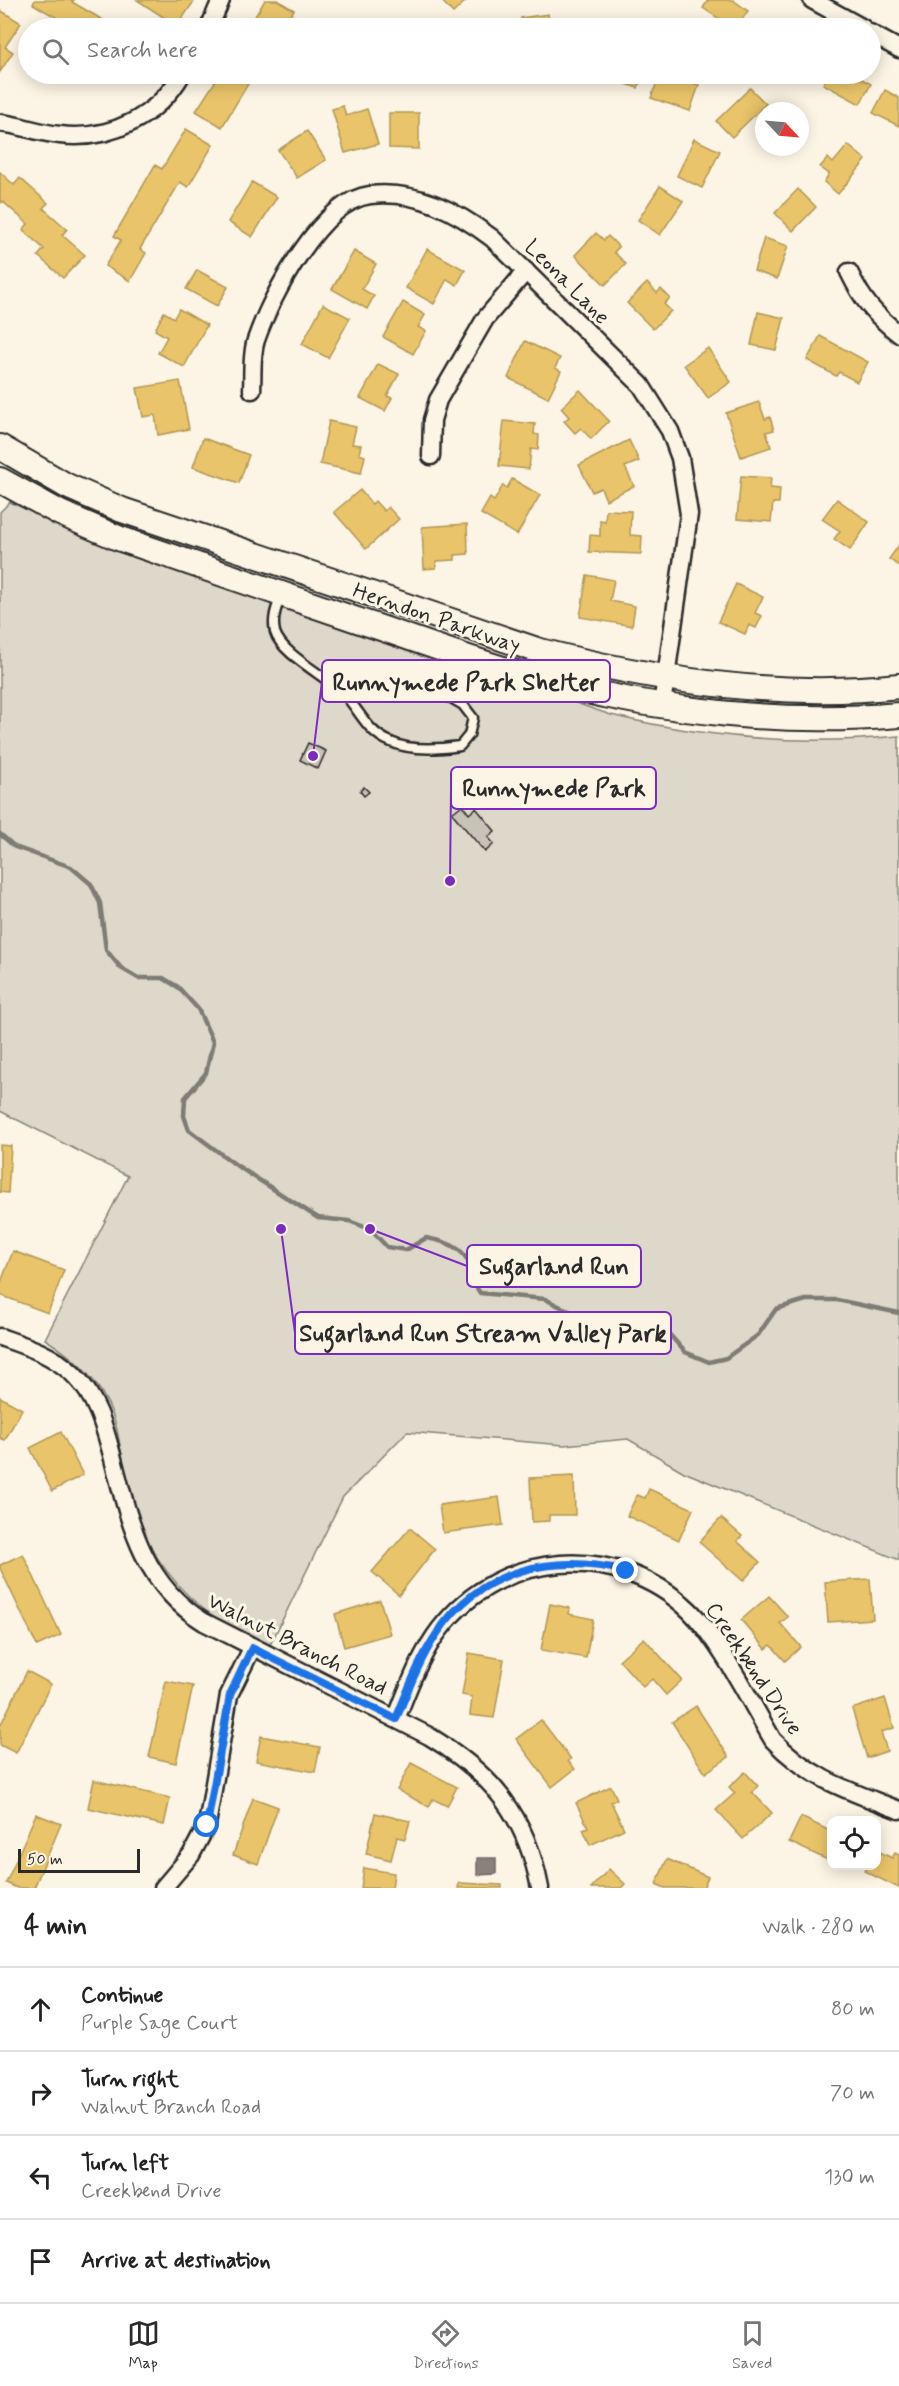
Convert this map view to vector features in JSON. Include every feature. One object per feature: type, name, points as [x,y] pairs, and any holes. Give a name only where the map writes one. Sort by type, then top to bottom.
[{"type":"main road","name":"Herndon Parkway","points":[[0,447],[67,486],[140,516],[521,645],[598,665],[666,677],[773,688],[899,686]]},
{"type":"main road","name":"Herndon Parkway","points":[[0,480],[89,527],[516,673],[593,693],[662,705],[768,716],[899,715]]},
{"type":"street","points":[[213,18],[221,0]]},
{"type":"street","points":[[813,0],[845,18]]},
{"type":"street","points":[[881,39],[899,49]]},
{"type":"street","points":[[0,123],[62,136],[108,132],[140,120],[175,84]]},
{"type":"street","name":"Leona Lane","points":[[252,390],[256,342],[277,295],[294,260],[339,207],[369,195],[407,195],[433,203],[470,221],[492,238],[641,386],[670,431],[680,458],[688,514],[662,705]]},
{"type":"street","points":[[431,456],[432,420],[438,400],[485,319],[526,271]]},
{"type":"street","points":[[849,272],[861,298],[874,314],[899,334]]},
{"type":"street","name":"Walnut Branch Road","points":[[0,1337],[38,1351],[57,1361],[73,1374],[88,1392],[105,1427],[131,1530],[143,1557],[158,1581],[176,1601],[196,1618],[396,1719],[457,1753],[481,1772],[502,1795],[526,1837],[540,1888]]},
{"type":"street","name":"Creekbend Drive","points":[[396,1719],[430,1644],[455,1611],[474,1595],[497,1580],[522,1570],[573,1562],[602,1565],[626,1571],[649,1581],[671,1594],[691,1612],[707,1632],[773,1740],[787,1755],[830,1784],[899,1810]]},
{"type":"street","points":[[163,1888],[191,1855],[207,1825],[230,1695],[252,1648]]},
{"type":"lane","points":[[282,594],[274,613],[275,633],[287,650],[344,694],[363,722],[391,743],[441,749],[460,746],[469,735],[473,718],[463,705],[452,698],[390,687],[361,687],[344,694]]},
{"type":"shaded area","points":[[10,502],[77,533],[611,715],[682,729],[754,738],[826,740],[899,736],[899,1560],[684,1472],[628,1439],[564,1445],[407,1432],[343,1497],[270,1645],[236,1629],[202,1608],[167,1571],[148,1542],[133,1511],[117,1430],[107,1401],[80,1366],[45,1339],[128,1176],[0,1111],[0,512]]},
{"type":"building: Homes","points":[[35,0],[74,0],[72,2],[100,18],[57,18],[33,4]]},
{"type":"building: Homes","points":[[137,0],[195,0],[183,18],[165,18]]},
{"type":"building: Homes","points":[[265,0],[277,0],[294,10],[289,18],[254,18]]},
{"type":"building: Homes","points":[[441,0],[467,0],[453,13]]},
{"type":"building: Homes","points":[[708,0],[733,0],[748,11],[743,18],[718,18],[703,8]]},
{"type":"building: Homes","points":[[0,10],[18,21],[18,28],[5,47],[13,52],[0,72]]},
{"type":"building: Homes","points":[[548,14],[549,18],[521,18]]},
{"type":"building: Homes","points":[[214,84],[248,84],[222,127],[196,111]]},
{"type":"building: Homes","points":[[626,84],[639,84],[638,88]]},
{"type":"building: Homes","points":[[656,84],[699,85],[690,111],[651,98]]},
{"type":"building: Homes","points":[[823,84],[871,84],[860,104]]},
{"type":"building: Homes","points":[[750,88],[764,102],[755,102],[755,115],[732,137],[716,121]]},
{"type":"building: Homes","points":[[885,90],[899,98],[899,126],[873,113]]},
{"type":"building: Homes","points":[[343,106],[346,116],[367,109],[378,144],[345,153],[332,109]]},
{"type":"building: Homes","points":[[389,113],[419,113],[419,149],[389,148]]},
{"type":"building: Homes","points":[[186,129],[213,145],[188,187],[180,182],[140,249],[146,253],[130,281],[105,266],[121,240],[114,236],[155,165],[162,169]]},
{"type":"building: Homes","points":[[307,131],[326,160],[297,178],[278,150]]},
{"type":"building: Homes","points":[[694,139],[720,151],[702,188],[677,176]]},
{"type":"building: Homes","points":[[848,145],[866,160],[838,194],[824,182],[829,174],[820,167],[828,158],[833,163]]},
{"type":"building: Homes","points":[[0,172],[14,185],[20,178],[48,203],[43,208],[67,229],[62,235],[85,255],[63,278],[38,256],[44,249],[23,230],[28,224],[2,201],[0,204]]},
{"type":"building: Homes","points":[[252,182],[277,197],[252,237],[228,222]]},
{"type":"building: Homes","points":[[660,186],[683,201],[660,235],[638,220]]},
{"type":"building: Homes","points":[[798,189],[816,207],[793,231],[775,213]]},
{"type":"building: Homes","points":[[596,233],[604,240],[608,236],[619,247],[614,252],[626,264],[605,285],[575,255]]},
{"type":"building: Homes","points":[[764,238],[788,246],[777,279],[754,271]]},
{"type":"building: Homes","points":[[427,249],[465,270],[457,285],[447,279],[434,304],[406,288]]},
{"type":"building: Homes","points":[[354,251],[376,264],[362,289],[374,296],[367,309],[332,289]]},
{"type":"building: Homes","points":[[197,270],[228,287],[217,306],[186,289]]},
{"type":"building: Homes","points":[[647,283],[657,293],[661,289],[670,298],[664,304],[671,311],[653,329],[627,303]]},
{"type":"building: Homes","points":[[403,302],[425,315],[418,327],[426,331],[413,354],[383,337]]},
{"type":"building: Homes","points":[[323,304],[350,318],[328,358],[302,344]]},
{"type":"building: Homes","points":[[179,309],[207,325],[184,367],[158,353],[167,337],[155,330],[164,312],[174,318]]},
{"type":"building: Homes","points":[[758,312],[784,318],[776,350],[751,345]]},
{"type":"building: Homes","points":[[820,336],[868,362],[857,382],[839,372],[836,376],[807,360]]},
{"type":"building: Homes","points":[[525,341],[560,358],[555,368],[561,371],[548,398],[508,378]]},
{"type":"building: Homes","points":[[708,348],[731,382],[708,398],[684,365]]},
{"type":"building: Homes","points":[[378,364],[399,374],[387,396],[392,398],[385,411],[360,398]]},
{"type":"building: Homes","points":[[180,381],[189,429],[158,435],[155,415],[143,417],[137,388]]},
{"type":"building: Homes","points":[[580,390],[609,421],[591,439],[581,428],[575,433],[564,421],[569,417],[561,408]]},
{"type":"building: Homes","points":[[759,402],[765,419],[770,417],[774,430],[766,432],[771,447],[741,457],[726,413]]},
{"type":"building: Homes","points":[[329,421],[356,427],[352,444],[361,445],[359,454],[365,456],[361,473],[320,464]]},
{"type":"building: Homes","points":[[504,421],[535,424],[534,434],[539,435],[538,450],[531,449],[529,469],[499,466]]},
{"type":"building: Homes","points":[[203,438],[249,455],[239,483],[193,467]]},
{"type":"building: Homes","points":[[629,440],[639,461],[625,467],[634,486],[606,500],[601,488],[592,492],[579,465]]},
{"type":"building: Homes","points":[[741,476],[771,478],[770,488],[780,489],[779,503],[773,503],[771,522],[737,519]]},
{"type":"building: Homes","points":[[512,479],[540,495],[517,535],[481,514],[490,498],[494,501],[503,485],[507,488]]},
{"type":"building: Homes","points":[[360,490],[372,504],[375,501],[384,511],[388,507],[399,519],[366,549],[334,512]]},
{"type":"building: Homes","points":[[837,499],[869,522],[850,550],[834,539],[840,531],[822,519]]},
{"type":"building: Homes","points":[[606,510],[631,511],[630,535],[642,536],[641,554],[589,552],[590,535],[600,536],[600,520],[605,521]]},
{"type":"building: Homes","points":[[467,524],[468,554],[455,555],[455,560],[436,561],[436,568],[424,569],[422,527]]},
{"type":"building: Homes","points":[[899,545],[899,566],[889,559]]},
{"type":"building: Homes","points":[[587,575],[614,580],[610,601],[635,606],[632,626],[580,617]]},
{"type":"building: Homes","points":[[736,584],[763,597],[755,613],[762,616],[756,628],[749,625],[745,634],[718,622]]},
{"type":"building: Homes","points":[[0,1145],[11,1146],[8,1193],[0,1192]]},
{"type":"building: Homes","points":[[13,1251],[64,1270],[48,1313],[0,1295],[0,1285]]},
{"type":"building: Homes","points":[[0,1397],[22,1409],[5,1440],[0,1438]]},
{"type":"building: Homes","points":[[61,1432],[83,1475],[52,1491],[30,1448]]},
{"type":"building: Homes","points":[[574,1476],[575,1515],[549,1515],[549,1521],[532,1522],[530,1478]]},
{"type":"building: Homes","points":[[649,1489],[693,1509],[679,1540],[627,1516],[637,1495],[645,1498]]},
{"type":"building: Homes","points":[[499,1497],[503,1525],[443,1533],[439,1505]]},
{"type":"building: Homes","points":[[721,1518],[742,1536],[737,1541],[760,1562],[743,1581],[699,1542]]},
{"type":"building: Homes","points":[[410,1528],[435,1549],[399,1595],[372,1572]]},
{"type":"building: Homes","points":[[23,1554],[61,1635],[37,1646],[0,1568],[0,1565]]},
{"type":"building: Homes","points":[[870,1579],[873,1619],[828,1622],[825,1582]]},
{"type":"building: Homes","points":[[769,1596],[788,1617],[780,1623],[801,1647],[785,1661],[771,1645],[766,1649],[741,1620]]},
{"type":"building: Homes","points":[[380,1600],[390,1634],[344,1647],[335,1614]]},
{"type":"building: Homes","points":[[550,1604],[570,1608],[569,1614],[593,1619],[586,1658],[541,1650]]},
{"type":"building: Homes","points":[[644,1638],[682,1680],[666,1695],[652,1679],[643,1687],[619,1660]]},
{"type":"building: Homes","points":[[469,1653],[504,1659],[494,1718],[470,1715],[472,1697],[462,1695]]},
{"type":"building: Homes","points":[[27,1671],[51,1684],[16,1753],[0,1745],[0,1726]]},
{"type":"building: Homes","points":[[166,1681],[193,1686],[176,1763],[149,1757]]},
{"type":"building: Homes","points":[[885,1698],[894,1728],[881,1732],[887,1751],[867,1758],[852,1709]]},
{"type":"building: Homes","points":[[696,1706],[729,1757],[705,1773],[672,1722]]},
{"type":"building: Homes","points":[[541,1720],[571,1759],[568,1761],[575,1769],[552,1787],[516,1739]]},
{"type":"building: Homes","points":[[261,1736],[320,1747],[315,1772],[256,1761]]},
{"type":"building: Homes","points":[[411,1763],[457,1787],[447,1806],[433,1799],[429,1807],[397,1790]]},
{"type":"building: Homes","points":[[745,1772],[758,1786],[752,1792],[772,1813],[743,1839],[716,1810],[735,1793],[729,1787]]},
{"type":"building: Homes","points":[[94,1780],[170,1798],[164,1825],[88,1808]]},
{"type":"building: Homes","points":[[611,1786],[617,1799],[611,1802],[624,1829],[590,1845],[583,1829],[588,1827],[576,1803]]},
{"type":"building: Homes","points":[[253,1798],[278,1807],[258,1864],[233,1855]]},
{"type":"building: Homes","points":[[375,1813],[410,1821],[405,1839],[397,1837],[391,1860],[366,1854]]},
{"type":"building: Homes","points":[[36,1814],[61,1824],[34,1888],[17,1888],[6,1883]]},
{"type":"building: Homes","points":[[801,1817],[827,1830],[827,1860],[789,1842]]},
{"type":"building: Homes","points":[[881,1852],[892,1858],[895,1853],[899,1855],[899,1888],[864,1871],[881,1870]]},
{"type":"building: Homes","points":[[667,1859],[708,1877],[703,1888],[665,1888],[656,1884]]},
{"type":"building: Homes","points":[[364,1868],[394,1873],[392,1888],[361,1888]]},
{"type":"building: Homes","points":[[609,1869],[625,1884],[621,1888],[591,1888]]},
{"type":"building: Homes","points":[[459,1883],[502,1885],[502,1888],[458,1888]]},
{"type":"building: Industry","points":[[477,1858],[496,1858],[496,1874],[477,1875]]},
{"type":"building: Other","points":[[308,743],[326,751],[318,769],[300,760]]},
{"type":"building: Other","points":[[364,787],[369,792],[364,796],[360,791]]},
{"type":"building: Other","points":[[462,805],[469,814],[476,808],[495,831],[488,837],[494,844],[485,852],[452,813]]},
{"type":"waterway","points":[[0,834],[15,847],[71,867],[91,884],[100,903],[106,950],[121,968],[138,978],[163,978],[178,987],[198,1009],[213,1042],[206,1073],[185,1098],[184,1116],[189,1130],[236,1165],[318,1218],[349,1221],[370,1229],[387,1247],[406,1250],[426,1238],[446,1243],[458,1249],[467,1259],[480,1293],[545,1299],[583,1318],[669,1334],[685,1352],[709,1362],[726,1358],[758,1335],[776,1309],[806,1300],[837,1300],[899,1313]]},
{"type":"place","name":"Runnymede Park Shelter","points":[[313,756]]},
{"type":"place","name":"Runnymede Park","points":[[450,881]]},
{"type":"place","name":"Sugarland Run Stream Valley Park","points":[[281,1229]]},
{"type":"place","name":"Sugarland Run","points":[[370,1229]]},
{"type":"route","points":[[207,1825],[230,1695],[252,1648],[396,1719],[439,1629],[455,1611],[497,1580],[522,1570],[548,1564],[573,1562],[602,1565],[626,1571]]}]
